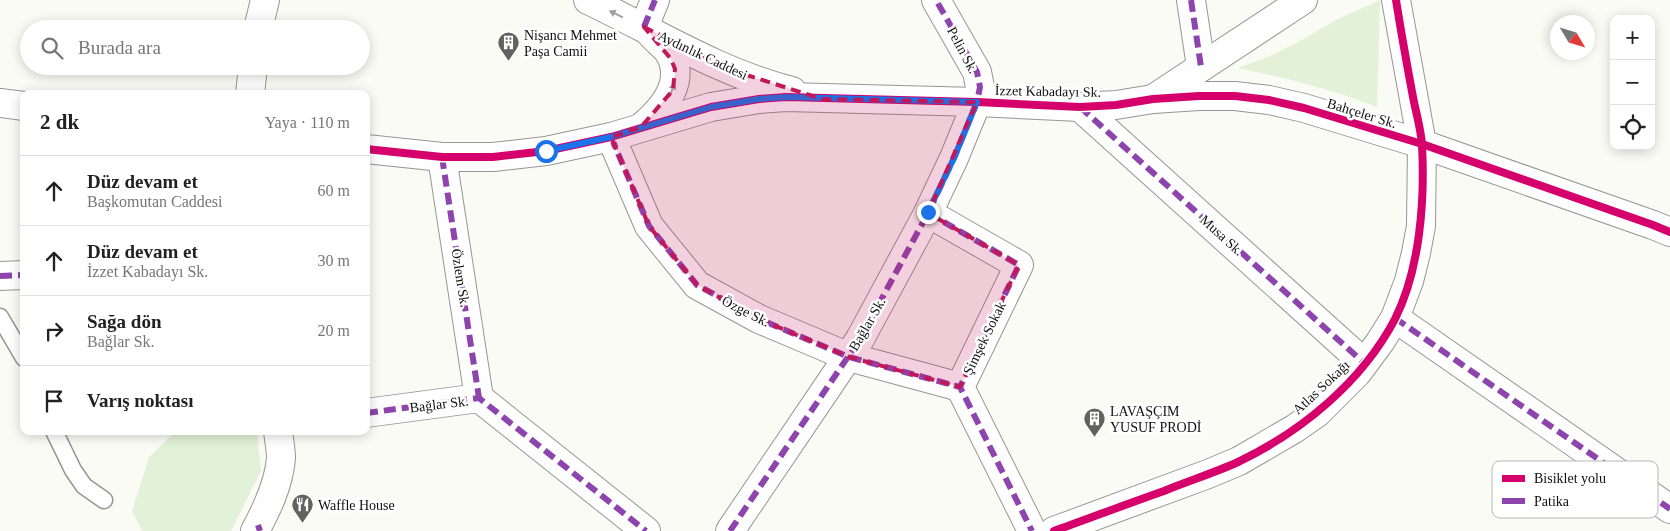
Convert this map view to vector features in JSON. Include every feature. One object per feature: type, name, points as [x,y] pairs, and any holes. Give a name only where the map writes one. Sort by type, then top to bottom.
[{"type":"street","points":[[260,20],[264,0]]},
{"type":"street","name":"Aydınlık Caddesi","points":[[588,0],[728,69],[761,82],[822,99]]},
{"type":"street","points":[[642,127],[668,98],[673,90],[675,79],[675,69],[668,51],[644,27],[655,0]]},
{"type":"street","name":"Pelin Sk.","points":[[936,0],[976,72],[980,87],[977,102]]},
{"type":"street","points":[[1191,0],[1201,67]]},
{"type":"street","points":[[1153,99],[1303,0]]},
{"type":"street","name":"Atlas Sokağı","points":[[1054,531],[1208,474],[1238,461],[1294,430],[1316,413],[1364,363],[1395,318],[1409,281],[1416,253],[1420,226],[1422,144],[1396,0]]},
{"type":"street","points":[[250,90],[252,75]]},
{"type":"street","name":"Bahçeler Sk.","points":[[1153,99],[1235,96],[1269,100],[1304,108],[1422,144],[1670,232]]},
{"type":"street","points":[[370,150],[442,157],[493,157],[546,151],[611,137],[711,107],[759,99],[786,97],[822,99]]},
{"type":"street","name":"İzzet Kabadayı Sk.","points":[[822,99],[977,102],[1080,107],[1116,105],[1153,99]]},
{"type":"street","name":"Bağlar Sk.","points":[[730,531],[848,357],[928,212],[954,158],[977,102]]},
{"type":"street","points":[[0,103],[20,106]]},
{"type":"street","name":"Musa Sk.","points":[[1080,107],[1364,363]]},
{"type":"street","name":"Özge Sk.","points":[[611,137],[650,226],[697,284],[759,319],[848,357],[960,386]]},
{"type":"street","name":"Özlem Sk.","points":[[442,157],[480,398]]},
{"type":"street","name":"Şimşek Sokak","points":[[928,212],[1019,265],[960,386],[1032,531]]},
{"type":"street","points":[[0,276],[20,275]]},
{"type":"street","points":[[1395,318],[1601,461]]},
{"type":"street","name":"Bağlar Sk.","points":[[370,412],[480,398],[646,531]]},
{"type":"street","points":[[258,529],[278,476],[281,456],[278,435]]},
{"type":"street","points":[[1658,501],[1670,509]]},
{"type":"lane","points":[[0,317],[20,351]]},
{"type":"lane","points":[[56,435],[73,470],[84,486],[104,500]]},
{"type":"highlighted area","points":[[644,27],[728,69],[822,99],[977,102],[928,213],[1019,265],[960,387],[849,357],[759,319],[697,285],[649,226],[611,137],[641,127],[673,90],[675,69],[671,59]]},
{"type":"green space","points":[[1380,0],[1377,107],[1309,85],[1238,68],[1270,56],[1336,20]]},
{"type":"green space","points":[[172,435],[257,435],[261,471],[231,531],[142,531],[132,511],[149,457]]},
{"type":"marked path","points":[[644,27],[655,0]]},
{"type":"marked path","points":[[730,531],[860,339],[928,213],[954,158],[977,102],[980,87],[977,72],[936,0]]},
{"type":"marked path","points":[[1191,0],[1201,67]]},
{"type":"marked path","points":[[1080,107],[1364,363]]},
{"type":"marked path","points":[[611,137],[649,226],[697,285],[759,319],[849,357],[960,387]]},
{"type":"marked path","points":[[442,157],[479,398]]},
{"type":"marked path","points":[[928,213],[1019,265],[960,387],[1032,531]]},
{"type":"marked path","points":[[0,276],[20,275]]},
{"type":"marked path","points":[[1395,318],[1601,461]]},
{"type":"marked path","points":[[370,412],[479,398],[646,531]]},
{"type":"marked path","points":[[1658,501],[1670,509]]},
{"type":"marked path","points":[[258,525],[260,531]]},
{"type":"cycle path","points":[[1054,531],[1220,470],[1261,450],[1307,420],[1328,403],[1365,364],[1381,342],[1395,319],[1410,279],[1419,234],[1423,189],[1420,127],[1396,0]]},
{"type":"cycle path","points":[[370,149],[442,157],[493,157],[546,151],[611,137],[711,107],[759,99],[786,97],[1080,107],[1116,105],[1153,99],[1235,96],[1269,100],[1304,108],[1422,144],[1670,232]]},
{"type":"place","name":"Nişancı Mehmet Paşa Camii","points":[[508,62]]},
{"type":"place","name":"LAVAŞÇIM YUSUF PRODİ","points":[[1094,438]]},
{"type":"place","name":"Waffle House","points":[[302,524]]},
{"type":"route","points":[[546,151],[611,137],[711,107],[759,99],[786,97],[977,102],[954,158],[928,212]]}]
